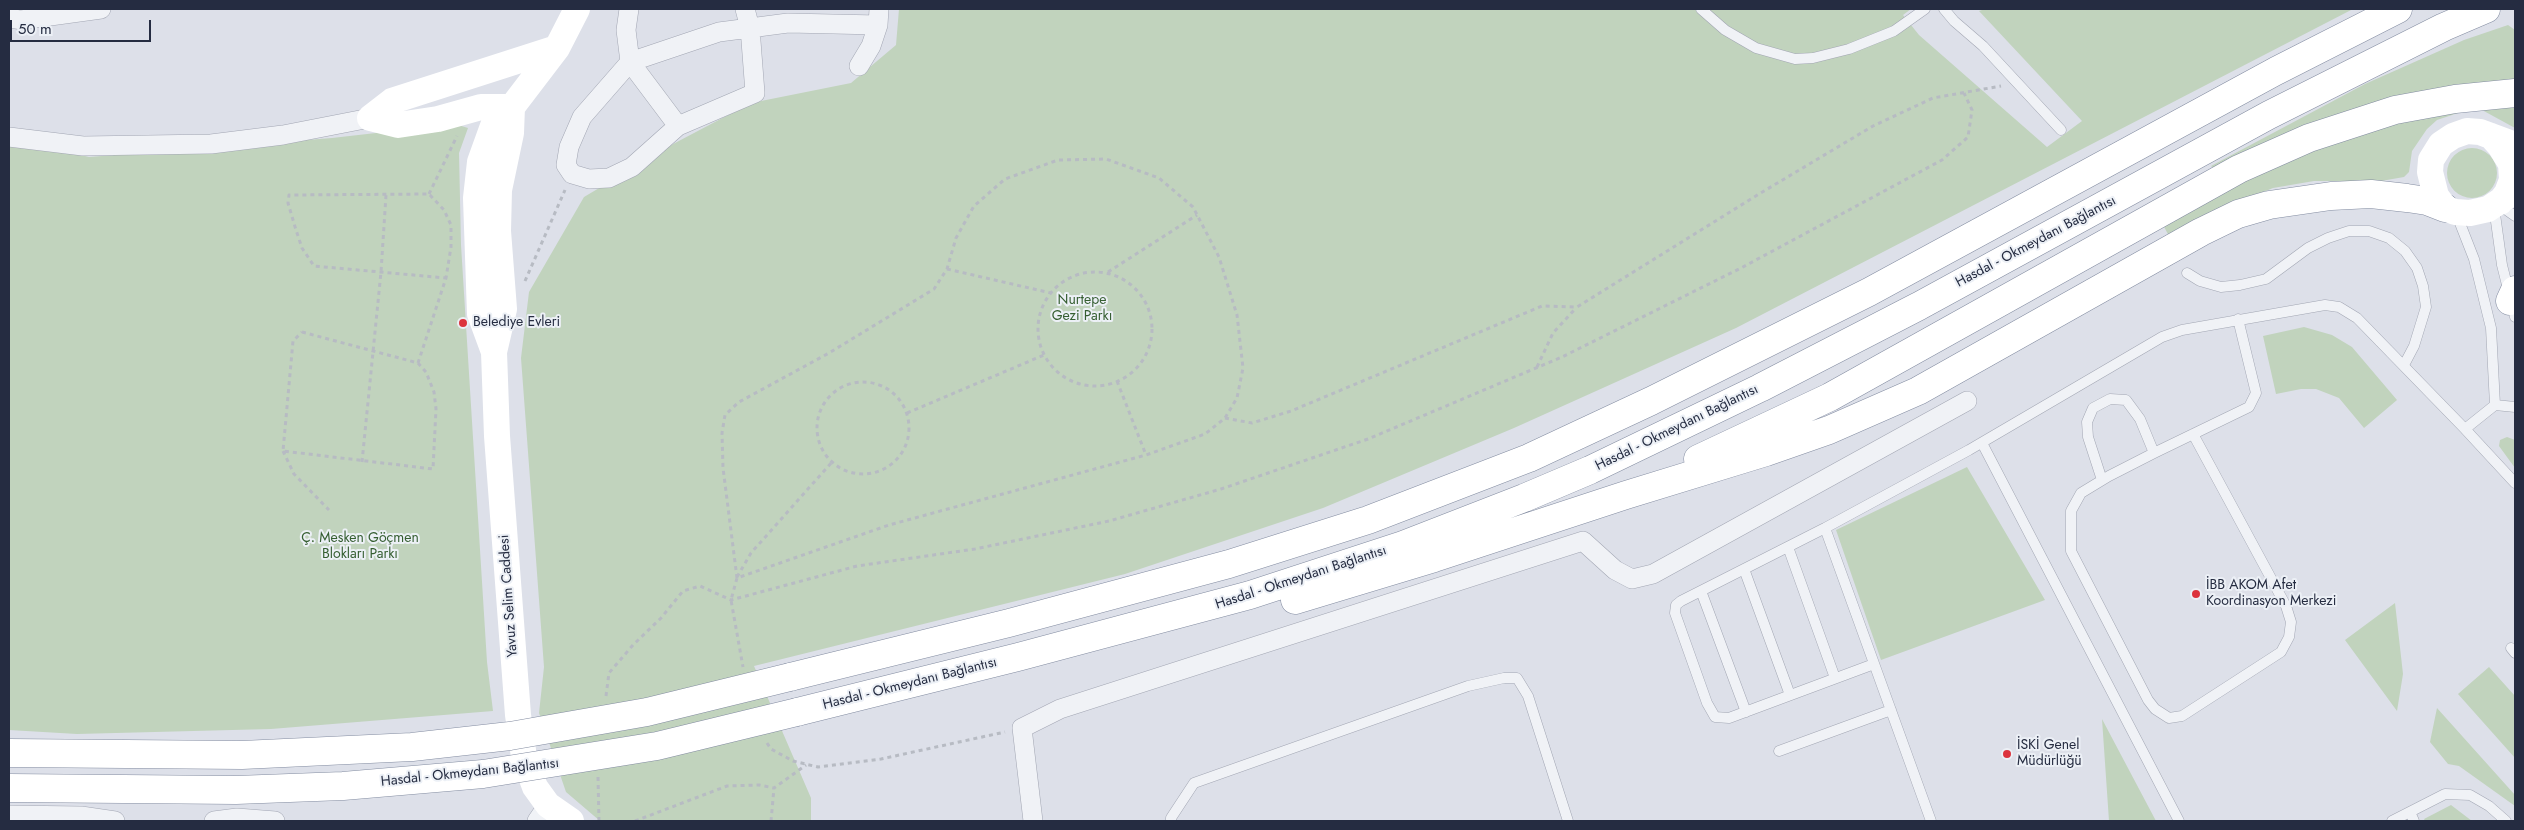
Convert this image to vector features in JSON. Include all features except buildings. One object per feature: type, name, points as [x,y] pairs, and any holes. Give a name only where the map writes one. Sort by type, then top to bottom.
[{"type":"highway","points":[[9,752],[128,756],[242,755],[422,746],[510,736],[647,712],[1009,623],[1212,569],[1342,529],[1529,458],[1651,401],[1870,292],[2276,71],[2398,9]]},
{"type":"highway","name":"Hasdal - Okmeydanı Bağlantısı","points":[[9,788],[273,789],[483,774],[657,746],[1197,610],[1322,573],[1402,545],[1598,466],[1760,388],[1919,306],[2269,115],[2444,27],[2486,9]]},
{"type":"highway","points":[[1626,495],[1662,475],[1830,397],[2240,168],[2309,138],[2395,110],[2455,99],[2515,93]]},
{"type":"highway","points":[[1197,610],[1251,607],[1302,598],[1468,547],[1626,495],[1766,452],[1829,430],[1882,408],[1952,373],[2201,232],[2238,214],[2302,198],[2371,194],[2426,201],[2450,210]]},
{"type":"street","points":[[9,18],[21,20],[101,9]]},
{"type":"street","name":"Yavuz Selim Caddesi","points":[[494,352],[480,314],[476,198],[480,162],[493,126],[512,108],[557,48],[577,9]]},
{"type":"street","points":[[628,9],[626,30],[630,62],[678,126]]},
{"type":"street","points":[[745,9],[750,28],[755,92],[678,126],[632,167],[609,178],[589,179],[572,174],[566,165],[569,147],[582,117],[630,62],[719,32],[750,28],[788,23],[879,17],[871,46],[859,66]]},
{"type":"street","points":[[370,118],[392,101],[458,78],[557,48]]},
{"type":"street","points":[[458,78],[483,83],[497,90],[508,100],[512,108]]},
{"type":"street","points":[[9,137],[83,146],[211,144],[284,135],[370,118],[398,125],[438,119],[481,107],[497,105],[512,108]]},
{"type":"street","name":"Yavuz Selim Caddesi","points":[[512,108],[511,133],[499,190],[498,231],[504,309],[494,352],[498,436],[518,715],[524,757],[543,813],[571,821]]},
{"type":"street","points":[[438,119],[469,120],[476,123],[486,141]]},
{"type":"street","points":[[2491,136],[2500,146],[2511,164],[2512,180],[2504,204],[2470,214],[2450,210],[2436,196],[2431,183],[2432,160],[2441,144],[2453,136],[2467,131],[2491,136],[2515,145]]},
{"type":"street","points":[[1033,821],[1022,728],[1060,709],[1584,541],[1615,570],[1632,579],[1653,574],[1967,402]]},
{"type":"street","points":[[9,815],[81,816],[115,821]]},
{"type":"street","points":[[214,821],[237,819],[275,821]]},
{"type":"lane","points":[[1701,9],[1725,30],[1756,48],[1773,55],[1795,59],[1813,58],[1849,49],[1894,31],[1925,9]]},
{"type":"lane","points":[[1944,9],[2018,83],[2061,130]]},
{"type":"lane","points":[[2504,204],[2514,302]]},
{"type":"lane","points":[[2450,210],[2474,259],[2491,328],[2495,405]]},
{"type":"lane","points":[[2187,273],[2200,281],[2221,287],[2240,285],[2266,279],[2308,248],[2328,238],[2350,231],[2369,231],[2389,238],[2406,251],[2418,268],[2426,307],[2414,346],[2404,366]]},
{"type":"lane","points":[[1874,664],[1746,712],[1721,718],[1715,717],[1707,703],[1675,613],[1676,605],[1825,528],[1982,443],[2162,338],[2182,330],[2325,305],[2339,307],[2357,318],[2465,429],[2515,484]]},
{"type":"lane","points":[[2193,434],[2286,606],[2291,622],[2289,638],[2281,652],[2182,716],[2169,718],[2155,709],[2148,700],[2071,551],[2072,511],[2081,494],[2102,480],[2193,434],[2248,407],[2256,393],[2238,319]]},
{"type":"lane","points":[[2102,480],[2088,437],[2087,422],[2093,408],[2110,399],[2126,400],[2140,419],[2154,454]]},
{"type":"lane","points":[[2465,429],[2495,405],[2515,407]]},
{"type":"lane","points":[[1982,443],[2179,821]]},
{"type":"lane","points":[[1825,528],[1931,821]]},
{"type":"lane","points":[[1788,547],[1835,678]]},
{"type":"lane","points":[[1744,569],[1790,695]]},
{"type":"lane","points":[[1701,591],[1746,712]]},
{"type":"lane","points":[[1171,821],[1171,818],[1194,783],[1468,686],[1504,678],[1517,678],[1528,696],[1568,821]]},
{"type":"lane","points":[[1780,751],[1891,710]]},
{"type":"lane","points":[[2392,821],[2412,817],[2445,794],[2470,795],[2489,806],[2506,821]]},
{"type":"path","points":[[1537,367],[1553,333],[1577,307],[1873,126],[1933,98],[2018,83]]},
{"type":"path","points":[[605,701],[609,673],[632,645],[661,618],[683,591],[700,586],[731,600],[857,566],[975,549],[1109,521],[1221,489],[1368,438],[1537,367],[1741,268],[1942,160],[1968,137],[1972,110],[1964,93]]},
{"type":"path","points":[[429,194],[455,139],[469,120]]},
{"type":"path","points":[[1106,159],[1159,178],[1193,207],[1219,257],[1237,315],[1243,368],[1237,398],[1225,418],[1204,434],[1146,455],[890,525],[736,578],[723,468],[722,433],[725,415],[740,402],[862,334],[934,289],[947,269],[956,238],[974,206],[1005,179],[1058,160],[1106,159]]},
{"type":"path","points":[[503,297],[518,297],[572,174]]},
{"type":"path","points":[[418,363],[446,278],[451,247],[451,225],[444,210],[429,194],[289,195],[288,203],[302,248],[314,266],[446,278]]},
{"type":"path","points":[[362,462],[381,272],[386,195]]},
{"type":"path","points":[[1107,273],[1197,214]]},
{"type":"path","points":[[947,269],[1051,293]]},
{"type":"path","points":[[1088,272],[1107,273],[1125,280],[1139,292],[1148,309],[1152,327],[1150,346],[1141,362],[1128,376],[1117,381],[1093,386],[1074,382],[1058,372],[1044,355],[1039,341],[1038,322],[1044,304],[1051,293],[1070,277],[1088,272]]},
{"type":"path","points":[[1225,418],[1252,423],[1291,411],[1542,306],[1577,307]]},
{"type":"path","points":[[283,451],[362,462],[433,469],[436,408],[434,392],[426,372],[418,363],[302,332],[293,341],[283,451],[294,474],[329,510]]},
{"type":"path","points":[[908,413],[1044,355]]},
{"type":"path","points":[[862,381],[876,383],[895,395],[908,413],[910,429],[907,444],[899,457],[888,467],[873,473],[858,474],[843,469],[832,462],[822,448],[817,433],[821,410],[834,391],[847,384],[862,381]]},
{"type":"path","points":[[1117,381],[1146,455]]},
{"type":"path","points":[[743,668],[731,600],[736,578],[751,554],[832,462]]},
{"type":"path","points":[[766,741],[771,749],[793,761],[818,767],[881,759],[1022,728]]},
{"type":"path","points":[[770,821],[774,788],[806,764]]},
{"type":"path","points":[[598,775],[599,821]]},
{"type":"path","points":[[635,821],[727,786],[760,785],[774,788]]},
{"type":"green space","name":"Nurtepe Gezi Parkı","points":[[899,9],[1911,9],[1903,15],[1919,35],[2047,147],[2082,121],[1979,11],[1985,9],[2353,9],[1736,328],[1514,428],[1323,508],[1125,574],[754,666],[811,798],[811,821],[600,821],[566,792],[539,713],[544,667],[521,358],[529,292],[584,197],[675,143],[751,103],[851,83],[896,45]]},
{"type":"green space","points":[[2508,25],[2515,30],[2515,128],[2482,110],[2467,110],[2437,120],[2427,129],[2412,151],[2409,172],[2404,177],[2381,181],[2314,181],[2273,188],[2236,203],[2169,236],[2163,225],[2214,169],[2211,166],[2365,84],[2464,40]]},
{"type":"green space","name":"Ç. Mesken Göçmen Blokları Parkı","points":[[455,124],[468,128],[459,153],[461,245],[487,662],[493,711],[271,729],[77,734],[9,730],[9,137],[89,157],[332,138]]},
{"type":"green space","points":[[2467,148],[2477,148],[2490,155],[2497,168],[2497,178],[2490,191],[2477,198],[2467,198],[2458,194],[2451,187],[2447,178],[2447,168],[2451,159],[2458,152]]},
{"type":"green space","points":[[2304,327],[2332,335],[2352,347],[2397,400],[2364,428],[2339,398],[2316,389],[2301,389],[2276,394],[2263,336]]},
{"type":"green space","points":[[2507,437],[2515,440],[2515,468],[2499,446],[2500,440]]},
{"type":"green space","points":[[1967,467],[2045,600],[1881,660],[1836,530]]},
{"type":"green space","points":[[2395,603],[2403,674],[2397,711],[2345,640]]},
{"type":"green space","points":[[2489,667],[2515,696],[2515,758],[2458,694]]},
{"type":"green space","points":[[2437,708],[2515,795],[2515,806],[2459,766],[2448,764],[2430,742]]},
{"type":"green space","points":[[2102,719],[2156,821],[2109,821]]},
{"type":"green space","points":[[2451,805],[2472,821],[2425,821],[2424,819]]},
{"type":"place","name":"Belediye Evleri","points":[[463,323]]},
{"type":"place","name":"İBB AKOM Afet Koordinasyon Merkezi","points":[[2196,594]]},
{"type":"place","name":"İSKİ Genel Müdürlüğü","points":[[2007,754]]}]
